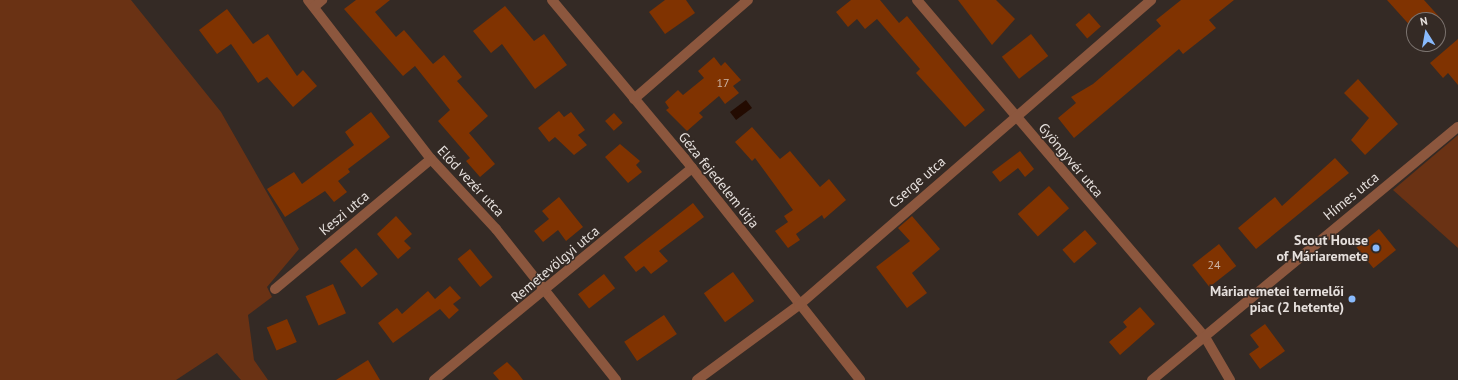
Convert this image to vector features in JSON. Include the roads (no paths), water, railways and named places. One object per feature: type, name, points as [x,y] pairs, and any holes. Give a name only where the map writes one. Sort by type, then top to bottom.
[{"type":"street","points":[[311,4],[322,0]]},
{"type":"street","name":"Géza fejedelem útja","points":[[552,0],[692,168],[799,305],[860,380]]},
{"type":"street","points":[[634,98],[748,0]]},
{"type":"street","name":"Gyöngyvér utca","points":[[917,0],[1205,336],[1230,380]]},
{"type":"street","name":"Cserge utca","points":[[697,380],[799,305],[1015,114],[1152,0]]},
{"type":"street","name":"Előd vezér utca","points":[[311,4],[431,159],[496,229],[616,380]]},
{"type":"street","name":"Hímes utca","points":[[1152,380],[1458,127]]},
{"type":"street","name":"Keszi utca","points":[[275,289],[431,159]]},
{"type":"street","name":"Remetevölgyi utca","points":[[434,380],[692,168]]},
{"type":"place","name":"Scout House of Máriaremete","points":[[1376,248]]},
{"type":"place","name":"Máriaremetei termelői piac (2 hetente)","points":[[1352,299]]}]
